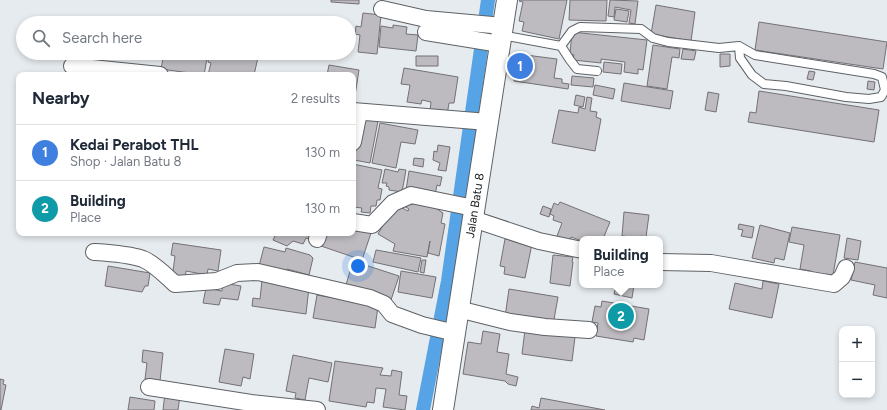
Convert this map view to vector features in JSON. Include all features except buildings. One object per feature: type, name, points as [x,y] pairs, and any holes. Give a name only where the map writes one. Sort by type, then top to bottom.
[{"type":"street","name":"Jalan Batu 8","points":[[443,410],[451,332],[458,309],[484,122],[492,34],[507,0]]},
{"type":"street","points":[[382,10],[425,32],[492,34]]},
{"type":"street","points":[[72,66],[131,72]]},
{"type":"street","points":[[356,112],[484,122]]},
{"type":"street","points":[[356,222],[372,225],[393,203],[411,195],[447,203],[471,211],[539,241],[579,249]]},
{"type":"street","points":[[94,252],[144,260],[162,271],[176,284],[217,281],[237,273],[258,272],[370,298],[384,304],[392,314],[422,325],[451,332]]},
{"type":"street","points":[[663,262],[711,263],[834,284],[842,277],[846,268]]},
{"type":"street","points":[[458,309],[510,322],[545,327],[589,330]]},
{"type":"street","points":[[149,387],[251,403],[316,410]]},
{"type":"lane","points":[[561,46],[572,31],[580,27],[641,29],[653,38],[668,42],[719,48],[739,46],[755,55],[874,74],[882,77],[885,90],[881,97],[869,99],[846,97],[786,86],[764,84],[752,75],[740,58],[739,46]]},
{"type":"lane","points":[[492,34],[561,46],[577,69],[596,72]]},
{"type":"waterway","points":[[423,410],[448,281],[488,0]]},
{"type":"place","name":"Kedai Perabot THL","points":[[520,66]]},
{"type":"place","name":"Building","points":[[621,316]]}]
